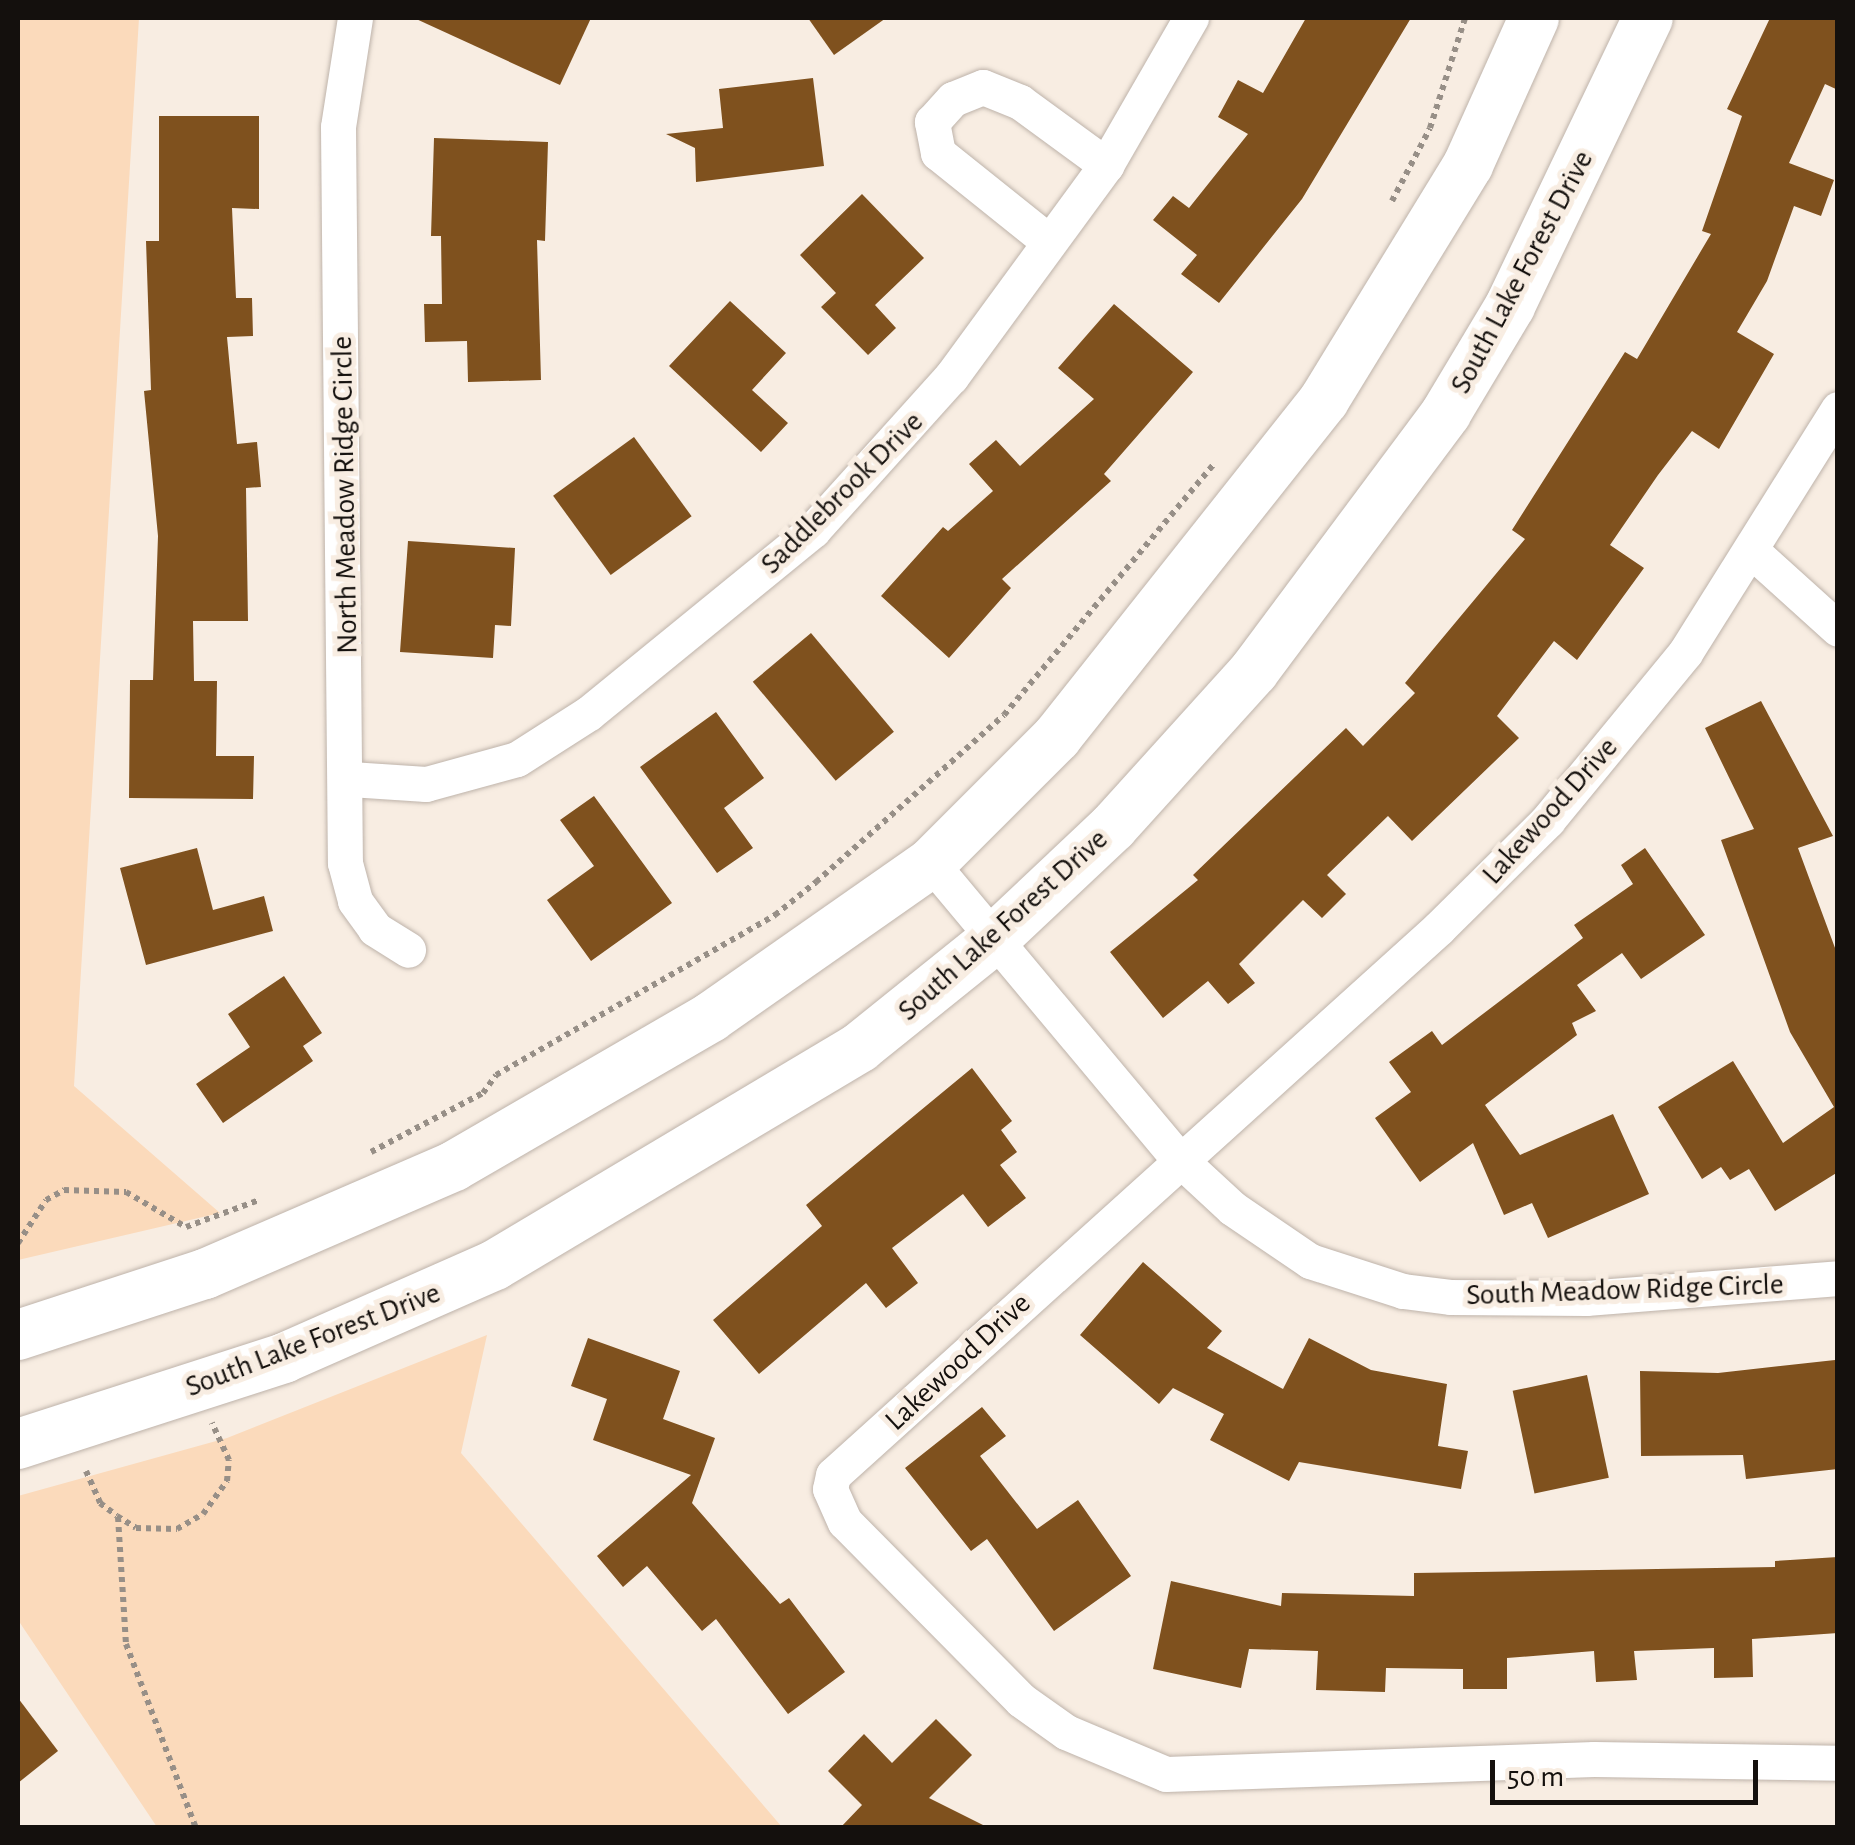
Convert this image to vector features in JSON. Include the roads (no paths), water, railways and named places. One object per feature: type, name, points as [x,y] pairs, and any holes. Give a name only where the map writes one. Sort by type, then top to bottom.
[{"type":"main road","points":[[18,1335],[205,1274],[454,1166],[711,1017],[931,863],[1057,737],[1324,400],[1468,165],[1534,18]]},
{"type":"main road","name":"South Lake Forest Drive","points":[[18,1444],[284,1358],[495,1265],[860,1047],[992,941],[1113,827],[1254,671],[1446,413],[1510,306],[1648,18]]},
{"type":"street","name":"North Meadow Ridge Circle","points":[[356,18],[338,127],[350,780],[345,863],[355,901],[375,928],[408,950]]},
{"type":"street","name":"Saddlebrook Drive","points":[[350,780],[467,778],[518,759],[589,714],[813,530],[951,377],[1106,164],[1191,18]]},
{"type":"street","points":[[1048,241],[938,154],[932,122],[953,98],[983,86],[1020,102],[1106,164]]},
{"type":"street","name":"Lakewood Drive","points":[[1838,409],[1754,553],[1685,654],[1499,872],[1177,1158],[833,1475],[830,1490],[845,1522],[1022,1700],[1066,1732],[1166,1774],[1594,1759],[1838,1763]]},
{"type":"street","points":[[1754,553],[1838,628]]},
{"type":"street","name":"South Meadow Ridge Circle","points":[[931,863],[992,941],[1177,1158],[1286,1246],[1404,1291],[1586,1298],[1838,1278]]}]
